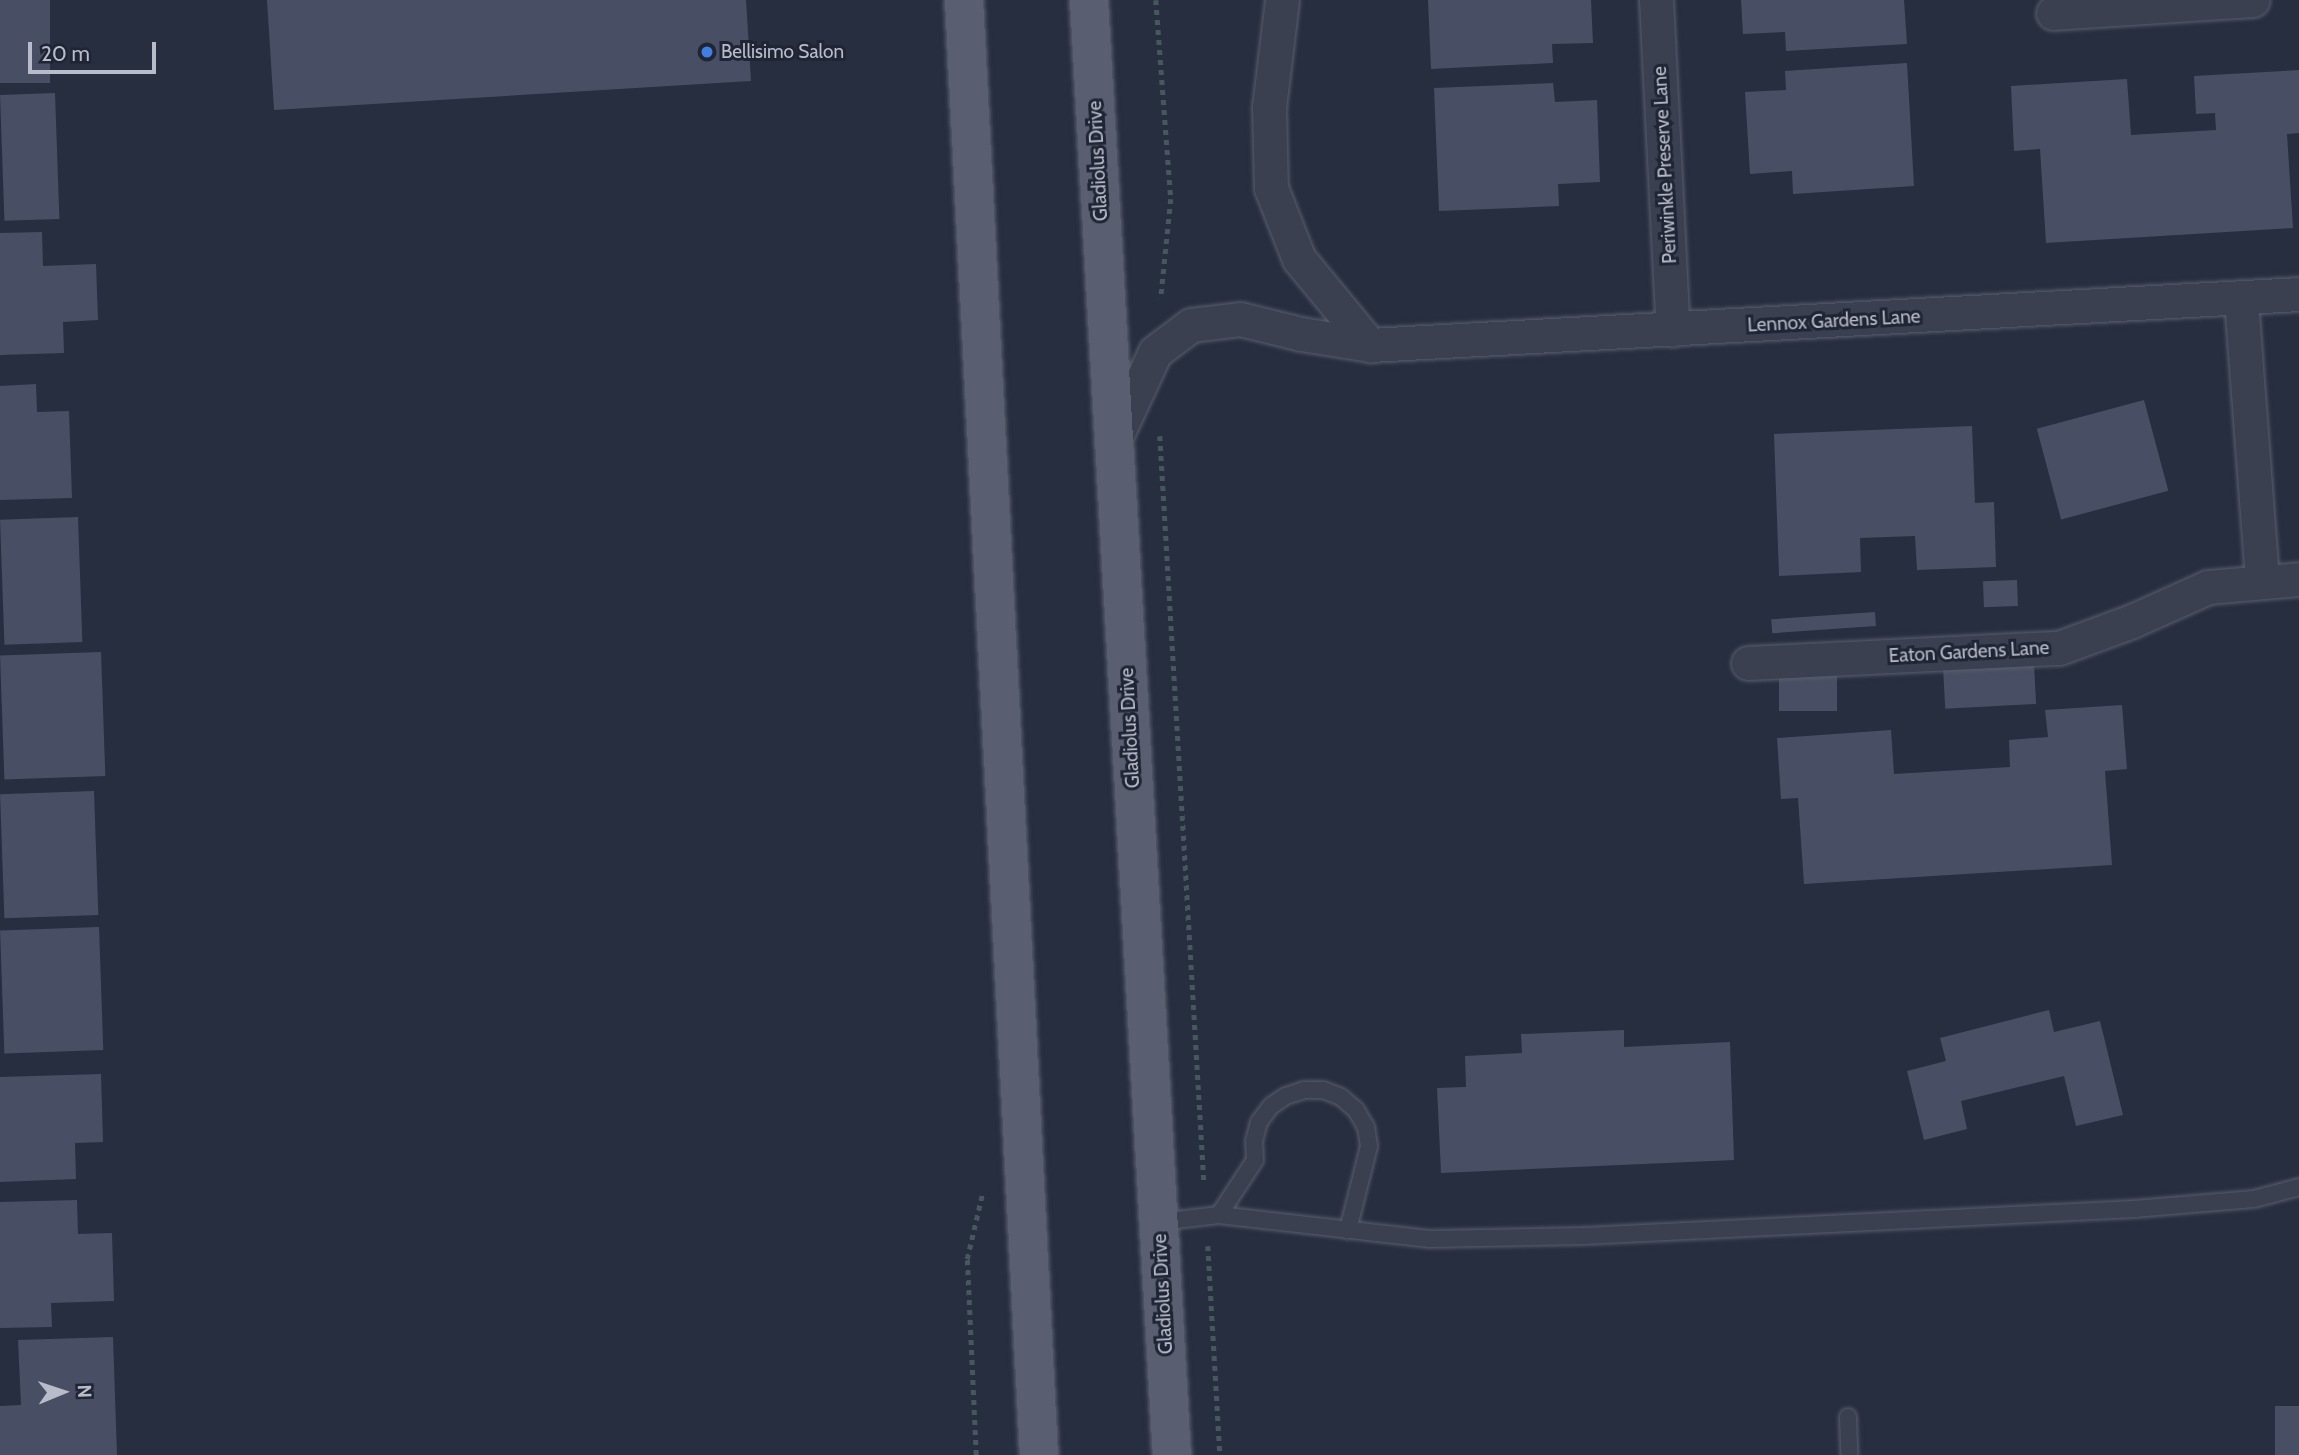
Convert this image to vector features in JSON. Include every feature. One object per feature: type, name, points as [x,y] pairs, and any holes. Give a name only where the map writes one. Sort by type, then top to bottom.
[{"type":"main road","points":[[964,0],[1039,1455]]},
{"type":"main road","name":"Gladiolus Drive","points":[[1089,0],[1172,1455]]},
{"type":"street","points":[[1282,0],[1269,107],[1271,188],[1299,259],[1370,345]]},
{"type":"street","name":"Periwinkle Preserve Lane","points":[[1656,0],[1673,330]]},
{"type":"street","points":[[2053,13],[2253,0]]},
{"type":"street","name":"Lennox Gardens Lane","points":[[1113,443],[1155,352],[1191,326],[1240,319],[1301,334],[1370,345],[2241,300],[2299,294]]},
{"type":"street","points":[[2241,300],[2262,581]]},
{"type":"street","name":"Eaton Gardens Lane","points":[[1748,663],[2059,648],[2132,621],[2208,587],[2299,579]]},
{"type":"lane","points":[[1212,1216],[1255,1160],[1254,1141],[1259,1122],[1271,1106],[1286,1096],[1304,1090],[1324,1090],[1341,1097],[1356,1110],[1366,1127],[1369,1146],[1348,1230]]},
{"type":"lane","points":[[1159,1222],[1212,1216],[1430,1239],[1584,1236],[2133,1209],[2254,1199],[2299,1187]]},
{"type":"lane","points":[[1848,1418],[1849,1455]]},
{"type":"path","points":[[1155,352],[1171,200],[1156,0]]},
{"type":"path","points":[[1159,422],[1212,1216],[1220,1455]]},
{"type":"building","points":[[0,0],[50,0],[50,83],[0,83]]},
{"type":"building","points":[[267,0],[746,0],[751,81],[274,110]]},
{"type":"building","points":[[1428,0],[1591,0],[1593,43],[1552,44],[1553,63],[1431,69]]},
{"type":"building","points":[[1741,0],[1904,0],[1907,44],[1786,51],[1785,32],[1743,34]]},
{"type":"building","points":[[1907,63],[1914,186],[1793,194],[1792,171],[1750,174],[1745,92],[1786,90],[1785,71]]},
{"type":"building","points":[[2299,70],[2299,133],[2287,134],[2293,228],[2046,243],[2040,149],[2014,151],[2011,86],[2127,79],[2131,135],[2216,130],[2215,113],[2196,114],[2194,76]]},
{"type":"building","points":[[1553,83],[1555,102],[1597,100],[1600,182],[1558,184],[1559,206],[1439,211],[1434,88]]},
{"type":"building","points":[[55,93],[59,219],[4,221],[0,95]]},
{"type":"building","points":[[42,232],[43,266],[96,264],[98,320],[63,322],[64,353],[0,355],[0,233]]},
{"type":"building","points":[[36,384],[37,412],[69,411],[72,498],[0,500],[0,386]]},
{"type":"building","points":[[2144,400],[2168,491],[2061,520],[2037,429]]},
{"type":"building","points":[[1972,426],[1975,503],[1994,502],[1996,567],[1917,570],[1915,536],[1860,538],[1861,572],[1779,576],[1774,434]]},
{"type":"building","points":[[78,517],[82,642],[4,645],[0,520]]},
{"type":"building","points":[[2017,580],[2018,606],[1984,607],[1983,581]]},
{"type":"building","points":[[1875,612],[1876,626],[1772,633],[1771,619]]},
{"type":"building","points":[[101,652],[105,776],[4,779],[0,656]]},
{"type":"building","points":[[2034,664],[2036,704],[1945,709],[1943,669]]},
{"type":"building","points":[[1779,675],[1837,675],[1837,711],[1779,711]]},
{"type":"building","points":[[2122,705],[2127,769],[2105,771],[2112,865],[1804,884],[1798,798],[1781,799],[1777,738],[1891,730],[1894,774],[2010,767],[2009,740],[2048,737],[2045,710]]},
{"type":"building","points":[[94,791],[98,915],[4,918],[0,794]]},
{"type":"building","points":[[99,927],[103,1050],[4,1053],[0,930]]},
{"type":"building","points":[[2049,1010],[2054,1032],[2100,1021],[2123,1115],[2076,1126],[2064,1076],[1961,1101],[1967,1129],[1924,1140],[1907,1071],[1946,1061],[1940,1038]]},
{"type":"building","points":[[1624,1030],[1624,1047],[1730,1042],[1734,1160],[1441,1173],[1437,1088],[1466,1087],[1465,1056],[1522,1053],[1521,1034]]},
{"type":"building","points":[[101,1074],[103,1142],[75,1143],[76,1179],[0,1182],[0,1077]]},
{"type":"building","points":[[77,1200],[78,1234],[112,1233],[114,1301],[51,1303],[52,1327],[0,1328],[0,1202]]},
{"type":"building","points":[[113,1337],[117,1455],[0,1455],[0,1406],[21,1405],[18,1340]]},
{"type":"building","points":[[2275,1406],[2299,1406],[2299,1455],[2275,1455]]},
{"type":"place","name":"Bellisimo Salon","points":[[707,52]]}]
